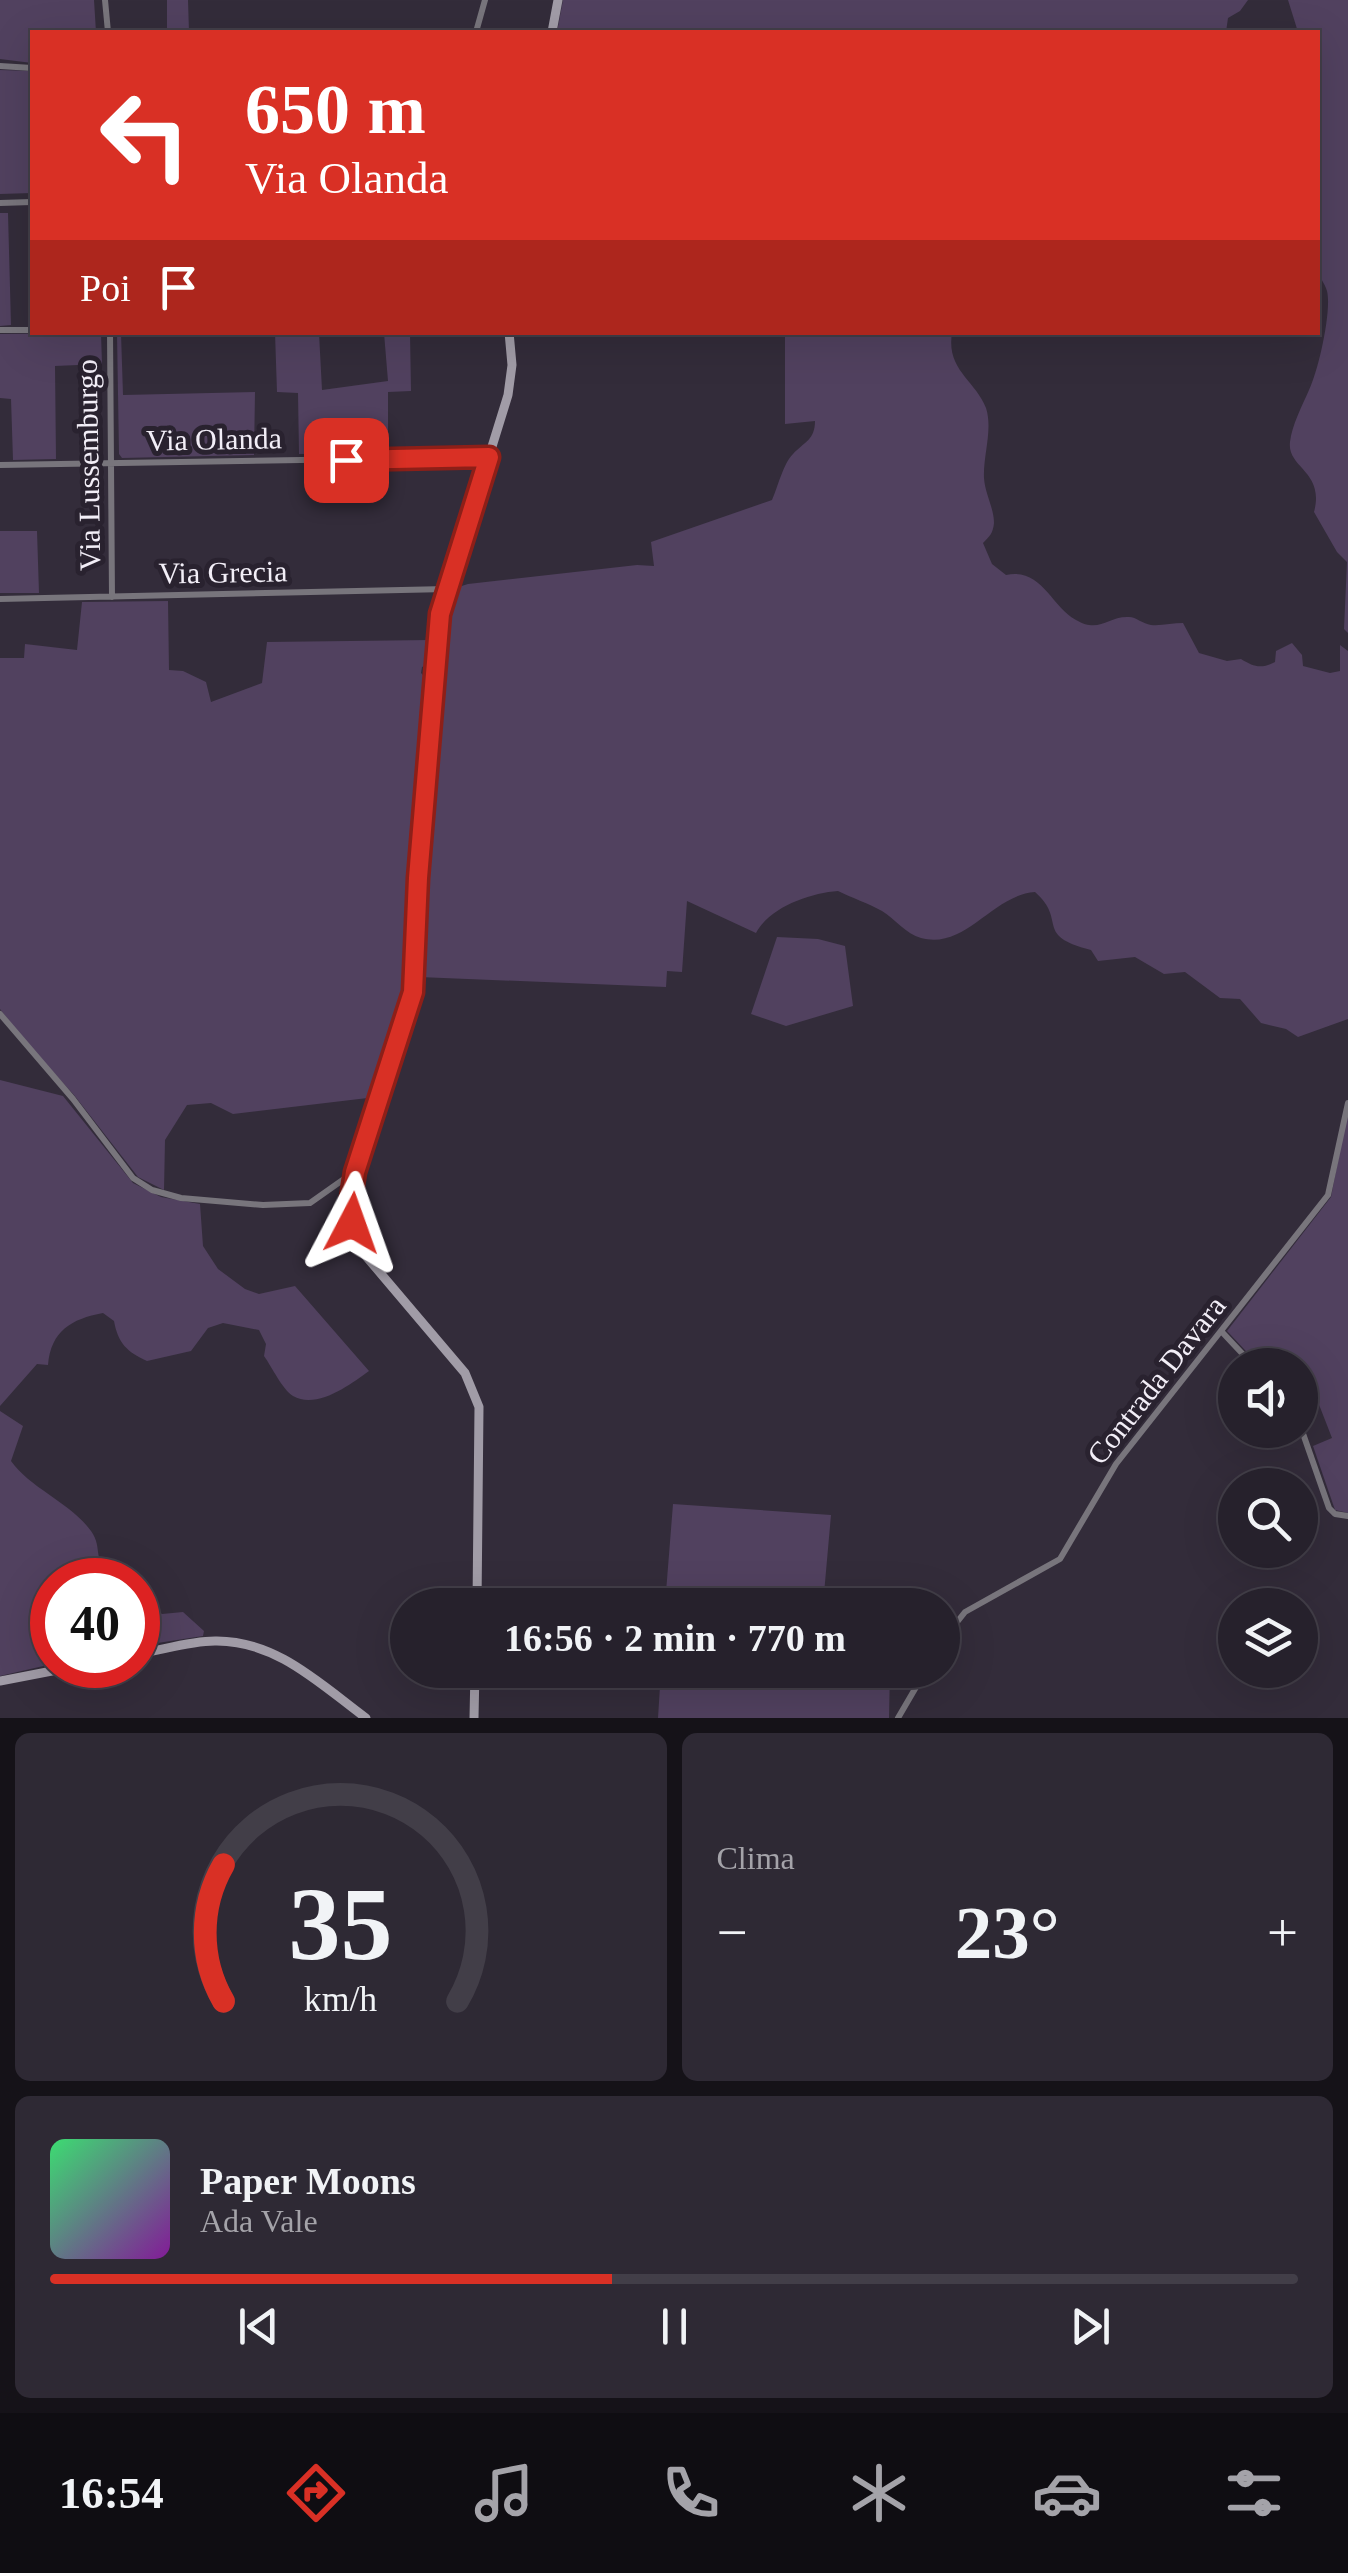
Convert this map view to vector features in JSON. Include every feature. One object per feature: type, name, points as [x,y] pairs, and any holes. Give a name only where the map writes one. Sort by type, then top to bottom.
[{"type":"street","points":[[106,0],[108,30]]},
{"type":"street","points":[[476,30],[484,0]]},
{"type":"street","points":[[552,30],[558,0]]},
{"type":"street","points":[[0,66],[30,68]]},
{"type":"street","points":[[0,203],[30,202]]},
{"type":"street","points":[[0,330],[30,330]]},
{"type":"street","name":"Via Lussemburgo","points":[[110,335],[112,597]]},
{"type":"street","points":[[477,1588],[480,1407],[465,1373],[365,1255],[352,1223],[350,1204],[355,1172],[413,992],[440,614],[511,381],[509,335]]},
{"type":"street","name":"Via Olanda","points":[[0,465],[489,457]]},
{"type":"street","name":"Via Grecia","points":[[0,599],[447,589]]},
{"type":"street","points":[[0,1014],[133,1178],[152,1190],[214,1201],[310,1203],[355,1172]]},
{"type":"street","name":"Contrada Davara","points":[[960,1618],[1060,1559],[1116,1464],[1328,1195],[1348,1103]]},
{"type":"street","points":[[1222,1332],[1237,1348]]},
{"type":"street","points":[[1308,1448],[1329,1508],[1348,1516]]},
{"type":"street","points":[[160,1650],[214,1641],[259,1648],[291,1662],[366,1718]]},
{"type":"street","points":[[0,1681],[30,1675]]},
{"type":"street","points":[[474,1718],[475,1688]]},
{"type":"street","points":[[898,1718],[916,1688]]},
{"type":"shaded area","points":[[0,0],[94,0],[96,30],[30,30],[30,63],[0,59]]},
{"type":"shaded area","points":[[167,0],[188,0],[189,30],[167,30]]},
{"type":"shaded area","points":[[563,0],[1248,0],[1228,18],[1226,30],[557,30]]},
{"type":"shaded area","points":[[1288,0],[1348,0],[1348,633],[1344,629],[1347,562],[1314,512],[1314,487],[1294,458],[1290,442],[1320,356],[1328,300],[1320,276],[1320,30],[1297,30]]},
{"type":"shaded area","points":[[0,70],[30,71],[30,193],[0,194]]},
{"type":"shaded area","points":[[0,213],[8,213],[11,325],[0,326]]},
{"type":"shaded area","points":[[0,334],[101,335],[102,364],[55,366],[56,459],[13,460],[11,399],[0,398]]},
{"type":"shaded area","points":[[117,335],[121,335],[123,395],[255,392],[254,455],[122,458]]},
{"type":"shaded area","points":[[275,335],[319,335],[322,390],[388,381],[384,335],[410,335],[411,391],[388,392],[388,453],[299,454],[298,393],[277,392]]},
{"type":"shaded area","points":[[785,335],[952,335],[957,366],[981,398],[988,416],[984,478],[994,523],[983,543],[992,564],[1006,575],[1018,574],[1037,582],[1067,614],[1084,624],[1098,625],[1121,617],[1151,625],[1183,623],[1199,653],[1227,661],[1241,659],[1266,666],[1275,662],[1276,651],[1292,643],[1302,655],[1303,666],[1330,673],[1340,671],[1340,645],[1348,651],[1348,1019],[1298,1037],[1286,1029],[1261,1023],[1240,999],[1220,998],[1185,972],[1164,974],[1135,957],[1098,961],[1091,950],[1056,933],[1050,911],[1035,892],[1005,902],[966,930],[937,940],[916,936],[882,911],[838,891],[792,903],[771,916],[756,933],[687,901],[682,972],[667,971],[666,987],[419,977],[432,743],[443,623],[452,589],[468,584],[654,566],[651,542],[772,500],[786,464],[811,437],[815,421],[785,424]]},
{"type":"shaded area","points":[[0,531],[37,531],[39,593],[0,593]]},
{"type":"shaded area","points":[[168,601],[169,670],[183,671],[206,682],[211,702],[262,683],[267,642],[431,640],[429,664],[422,667],[421,673],[427,679],[410,980],[405,1016],[376,1097],[233,1114],[211,1103],[187,1105],[165,1140],[164,1190],[138,1177],[0,1009],[0,658],[24,658],[25,644],[77,650],[82,602]]},
{"type":"shaded area","points":[[777,937],[818,939],[845,946],[853,1006],[786,1026],[751,1014]]},
{"type":"shaded area","points":[[0,1080],[63,1096],[133,1183],[161,1197],[200,1204],[203,1246],[218,1269],[245,1289],[259,1294],[295,1286],[369,1371],[333,1394],[302,1399],[289,1393],[277,1378],[264,1356],[266,1344],[259,1330],[223,1323],[208,1328],[191,1351],[147,1361],[125,1346],[114,1321],[103,1313],[65,1328],[53,1343],[48,1365],[37,1364],[0,1406]]},
{"type":"shaded area","points":[[1348,1109],[1348,1513],[1335,1510],[1314,1448],[1332,1438],[1318,1402],[1318,1348],[1243,1348],[1227,1331],[1331,1197]]},
{"type":"shaded area","points":[[0,1411],[23,1426],[11,1461],[82,1521],[95,1537],[100,1558],[30,1558],[30,1669],[0,1676]]},
{"type":"shaded area","points":[[673,1504],[831,1515],[825,1588],[666,1588]]},
{"type":"shaded area","points":[[183,1612],[204,1631],[203,1636],[160,1643],[160,1613]]},
{"type":"shaded area","points":[[660,1688],[890,1688],[889,1718],[658,1718]]},
{"type":"route","points":[[346,460],[489,457],[440,614],[418,878],[415,980],[355,1172],[350,1204],[352,1223]]}]
